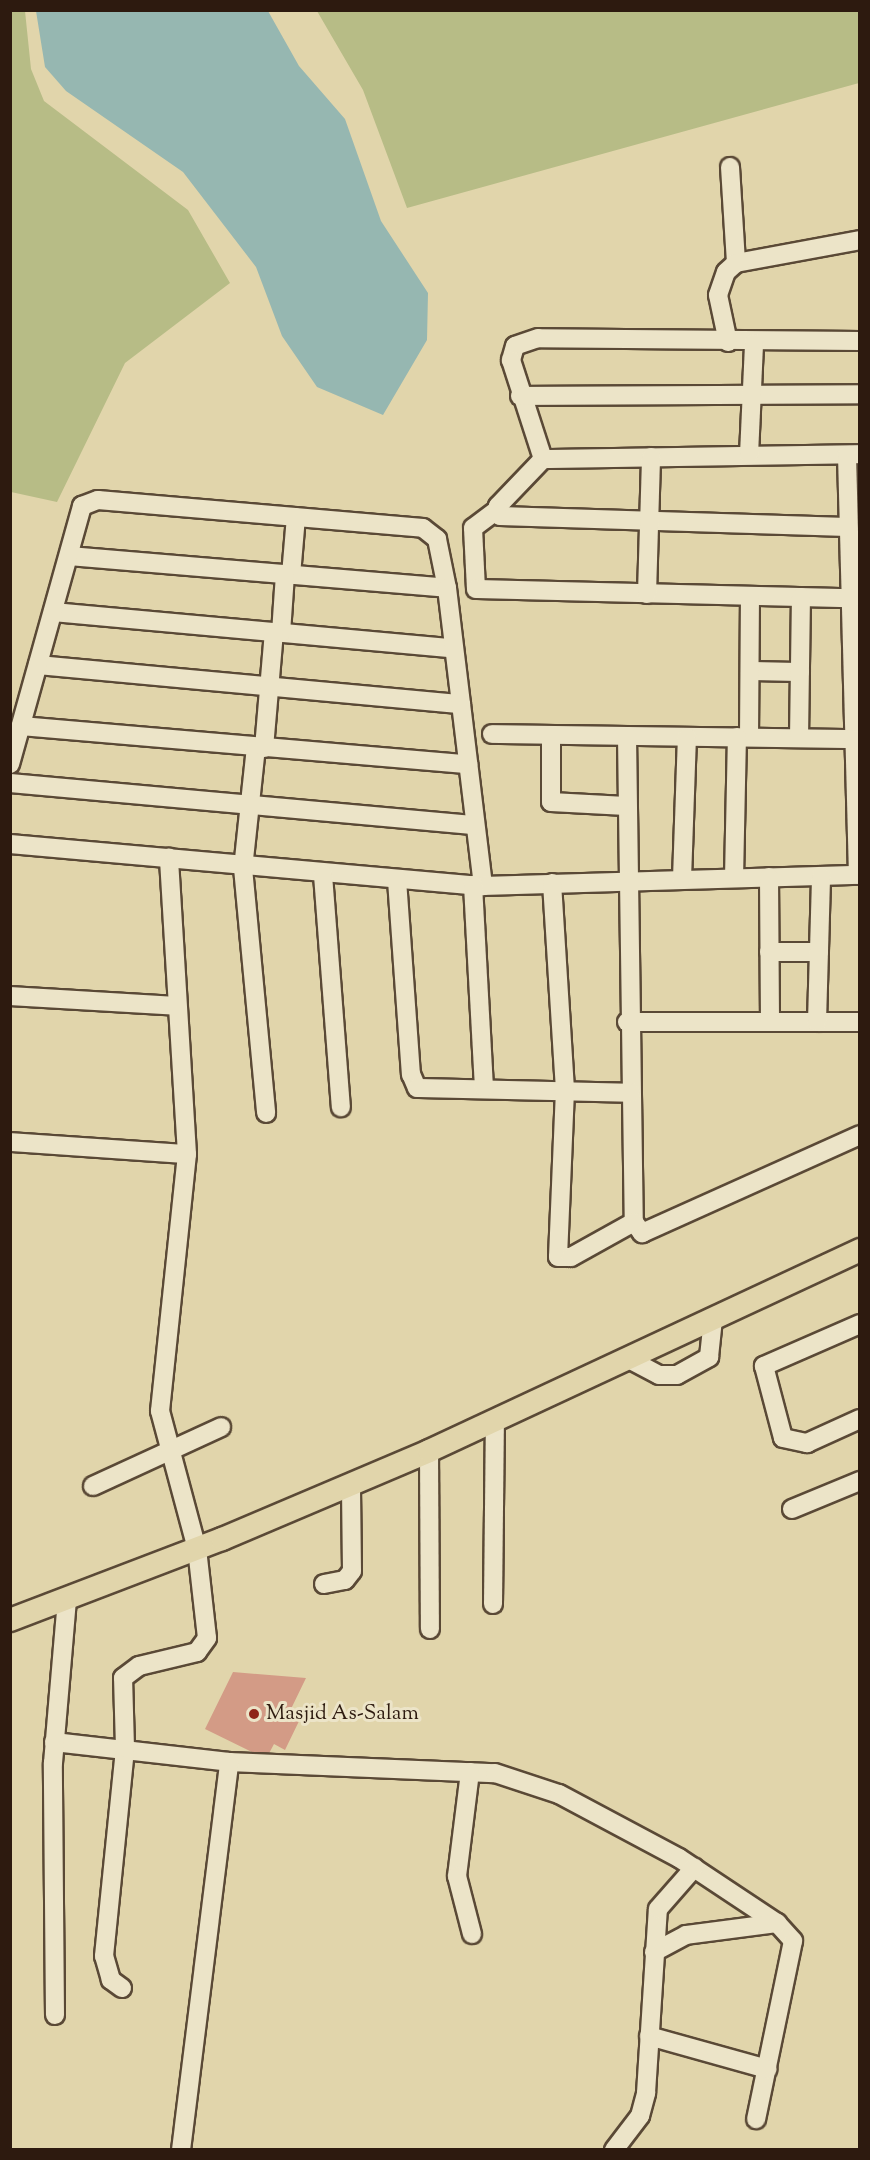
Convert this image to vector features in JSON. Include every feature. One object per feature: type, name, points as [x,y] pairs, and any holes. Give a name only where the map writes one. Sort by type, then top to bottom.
[{"type":"main road","points":[[10,1620],[197,1549],[351,1484],[495,1420],[860,1250]]},
{"type":"street","points":[[730,167],[736,263]]},
{"type":"street","points":[[728,342],[718,295],[723,277],[736,263],[860,240]]},
{"type":"street","points":[[543,459],[520,396],[511,360],[515,346],[524,340],[754,343],[860,341]]},
{"type":"street","points":[[749,455],[754,343]]},
{"type":"street","points":[[520,396],[860,394]]},
{"type":"street","points":[[10,844],[169,858],[243,868],[478,886],[859,875],[851,598],[855,555],[847,527],[853,454],[543,459],[497,510],[473,528],[476,589],[851,598]]},
{"type":"street","points":[[647,594],[651,457]]},
{"type":"street","points":[[10,765],[82,506],[98,500],[423,528],[437,539],[447,588],[451,648],[461,704],[475,825],[484,1088]]},
{"type":"street","points":[[497,510],[506,518],[847,527]]},
{"type":"street","points":[[266,1113],[243,868],[249,805],[296,517]]},
{"type":"street","points":[[69,556],[447,588]]},
{"type":"street","points":[[734,878],[743,737],[750,671],[750,596]]},
{"type":"street","points":[[799,738],[801,597]]},
{"type":"street","points":[[53,612],[451,648]]},
{"type":"street","points":[[38,665],[461,704]]},
{"type":"street","points":[[750,671],[800,672]]},
{"type":"street","points":[[21,726],[468,764]]},
{"type":"street","points":[[492,734],[855,739]]},
{"type":"street","points":[[551,735],[551,802],[626,806]]},
{"type":"street","points":[[627,736],[625,881],[633,1222],[642,1233],[860,1135]]},
{"type":"street","points":[[682,879],[687,737]]},
{"type":"street","points":[[10,783],[475,825]]},
{"type":"street","points":[[122,1988],[111,1980],[104,1956],[125,1748],[123,1678],[139,1666],[206,1647],[197,1549],[168,1450],[159,1394],[187,1154],[176,1006],[169,858]]},
{"type":"street","points":[[323,875],[341,1107]]},
{"type":"street","points":[[818,1022],[821,876]]},
{"type":"street","points":[[769,877],[770,1023]]},
{"type":"street","points":[[397,880],[412,1082],[424,1090],[484,1088],[631,1093]]},
{"type":"street","points":[[552,883],[565,1090],[558,1257],[571,1257],[633,1222]]},
{"type":"street","points":[[769,952],[819,952]]},
{"type":"street","points":[[10,996],[176,1006]]},
{"type":"street","points":[[627,1022],[860,1022]]},
{"type":"street","points":[[10,1142],[187,1154]]},
{"type":"street","points":[[627,1358],[659,1375],[676,1375],[709,1357],[712,1318]]},
{"type":"street","points":[[860,1324],[764,1366],[783,1438],[807,1443],[860,1419]]},
{"type":"street","points":[[493,1604],[495,1420]]},
{"type":"street","points":[[93,1486],[221,1427]]},
{"type":"street","points":[[429,1450],[430,1629]]},
{"type":"street","points":[[792,1509],[860,1482]]},
{"type":"street","points":[[324,1584],[345,1580],[352,1571],[351,1484]]},
{"type":"street","points":[[55,2014],[54,1742],[67,1599]]},
{"type":"street","points":[[54,1742],[125,1748],[230,1762],[470,1772],[510,1776],[559,1794],[694,1868],[777,1923],[793,1941],[793,1957],[756,2119]]},
{"type":"street","points":[[181,2150],[230,1762]]},
{"type":"street","points":[[470,1772],[457,1876],[472,1934]]},
{"type":"street","points":[[614,2150],[640,2116],[650,2036],[654,1952],[664,1897],[694,1868]]},
{"type":"street","points":[[654,1952],[686,1935],[777,1923]]},
{"type":"street","points":[[650,2036],[767,2069]]},
{"type":"green space","points":[[10,11],[25,11],[31,69],[44,101],[188,210],[230,283],[125,363],[57,502],[11,492]]},
{"type":"green space","points":[[317,11],[859,11],[859,83],[407,208],[363,90]]},
{"type":"water","points":[[36,11],[268,11],[299,66],[345,119],[381,221],[428,293],[427,340],[383,415],[317,387],[282,336],[256,267],[183,172],[66,91],[45,67]]},
{"type":"building","name":"Masjid As-Salam","points":[[233,1672],[306,1678],[290,1711],[301,1717],[285,1750],[274,1744],[266,1759],[205,1729]]},
{"type":"place","name":"Masjid As-Salam","points":[[254,1714]]}]
